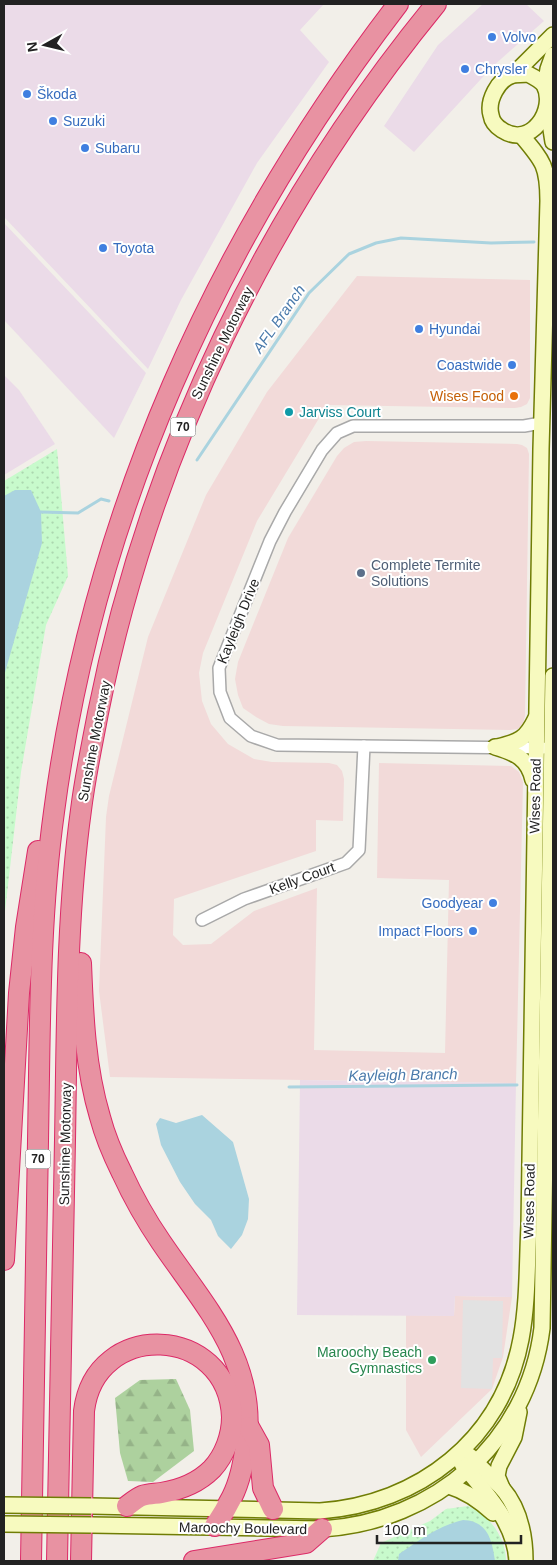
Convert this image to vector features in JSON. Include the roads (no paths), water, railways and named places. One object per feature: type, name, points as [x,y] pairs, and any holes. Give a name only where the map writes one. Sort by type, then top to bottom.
[{"type":"highway","name":"Sunshine Motorway","points":[[31,1561],[42,953],[49,860],[62,758],[77,678],[113,544],[140,465],[186,354],[218,286],[278,179],[336,88],[398,4]]},
{"type":"highway","name":"Sunshine Motorway","points":[[57,1561],[67,1002],[71,907],[81,808],[111,652],[144,537],[176,444],[223,338],[277,234],[322,161],[359,105],[436,4]]},
{"type":"highway","points":[[4,1260],[16,1042],[26,927],[50,781],[62,758]]},
{"type":"highway","points":[[71,907],[79,932],[89,1067],[94,1096],[105,1132],[135,1200],[161,1242],[216,1321],[231,1348],[244,1388],[248,1425],[243,1464],[233,1496],[215,1526]]},
{"type":"highway","points":[[81,1561],[84,1411],[91,1386],[102,1370],[116,1357],[132,1348],[150,1344],[180,1347],[206,1361],[224,1384],[228,1394],[231,1413],[230,1434],[227,1444],[213,1468],[195,1482],[174,1491],[142,1496],[127,1506]]},
{"type":"highway","points":[[248,1425],[259,1445],[263,1488],[273,1510]]},
{"type":"highway","points":[[194,1561],[306,1543],[322,1530]]},
{"type":"main road","points":[[548,110],[540,126],[533,131],[521,135],[504,131],[496,125],[491,116],[490,106],[496,88],[503,80],[513,75],[553,34]]},
{"type":"main road","points":[[553,55],[545,86],[548,95],[548,110],[553,142]]},
{"type":"main road","points":[[513,75],[528,74],[545,86]]},
{"type":"main road","name":"Wises Road","points":[[460,1453],[481,1430],[492,1414],[509,1380],[516,1361],[524,1321],[529,1208],[536,747],[549,422],[548,186],[544,164],[521,135]]},
{"type":"main road","name":"Wises Road","points":[[472,1467],[498,1439],[520,1401],[535,1366],[542,1328],[544,1253],[549,1209],[546,1103],[553,676]]},
{"type":"main road","points":[[495,747],[520,740],[530,732],[537,718]]},
{"type":"main road","points":[[495,747],[511,752],[525,761],[532,774],[535,791]]},
{"type":"main road","points":[[546,1103],[553,1138],[553,1172]]},
{"type":"main road","points":[[544,1253],[547,1243],[553,1235]]},
{"type":"main road","points":[[520,1401],[514,1437],[499,1466],[497,1476],[514,1508],[522,1529],[525,1561]]},
{"type":"main road","points":[[460,1453],[472,1467],[506,1524],[514,1544],[517,1561]]},
{"type":"main road","name":"Maroochy Boulevard","points":[[4,1505],[336,1510],[368,1503],[404,1490],[431,1475],[460,1453]]},
{"type":"main road","points":[[472,1467],[502,1488]]},
{"type":"main road","name":"Maroochy Boulevard","points":[[4,1524],[215,1526],[322,1530],[358,1525],[394,1515],[420,1504],[449,1486],[472,1467]]},
{"type":"main road","points":[[449,1486],[460,1489],[482,1502],[506,1524]]},
{"type":"street","name":"Kayleigh Drive","points":[[549,422],[524,426],[353,426],[337,434],[322,450],[270,541],[219,668],[220,692],[230,718],[251,736],[277,744],[552,748]]},
{"type":"street","name":"Kelly Court","points":[[202,920],[244,899],[346,863],[359,850],[364,746]]},
{"type":"street","points":[[529,1208],[549,1209]]},
{"type":"water","points":[[15,490],[31,490],[41,512],[42,543],[4,676],[4,496]]},
{"type":"water","points":[[202,1115],[233,1142],[249,1199],[248,1219],[242,1235],[231,1249],[218,1236],[211,1220],[195,1204],[180,1182],[161,1145],[156,1124],[160,1118],[176,1123]]},
{"type":"water","points":[[463,1520],[478,1524],[487,1533],[495,1561],[398,1561],[399,1554],[422,1539],[445,1526]]},
{"type":"waterway","name":"AFL Branch","points":[[197,460],[309,293],[349,254],[376,243],[401,238],[491,243],[534,242]]},
{"type":"waterway","name":"AFL Branch","points":[[41,512],[78,513],[101,499],[109,501]]},
{"type":"waterway","name":"Kayleigh Branch","points":[[289,1087],[517,1085]]},
{"type":"place","name":"Volvo","points":[[492,37]]},
{"type":"place","name":"Chrysler","points":[[465,69]]},
{"type":"place","name":"Škoda","points":[[27,94]]},
{"type":"place","name":"Suzuki","points":[[53,121]]},
{"type":"place","name":"Subaru","points":[[85,148]]},
{"type":"place","name":"Toyota","points":[[103,248]]},
{"type":"place","name":"Hyundai","points":[[419,329]]},
{"type":"place","name":"Coastwide","points":[[512,365]]},
{"type":"place","name":"Wises Food","points":[[514,396]]},
{"type":"place","name":"Jarviss Court","points":[[289,412]]},
{"type":"place","name":"Complete Termite Solutions","points":[[361,573]]},
{"type":"place","name":"Goodyear","points":[[493,903]]},
{"type":"place","name":"Impact Floors","points":[[473,931]]},
{"type":"place","name":"Maroochy Beach Gymnastics","points":[[432,1360]]}]
